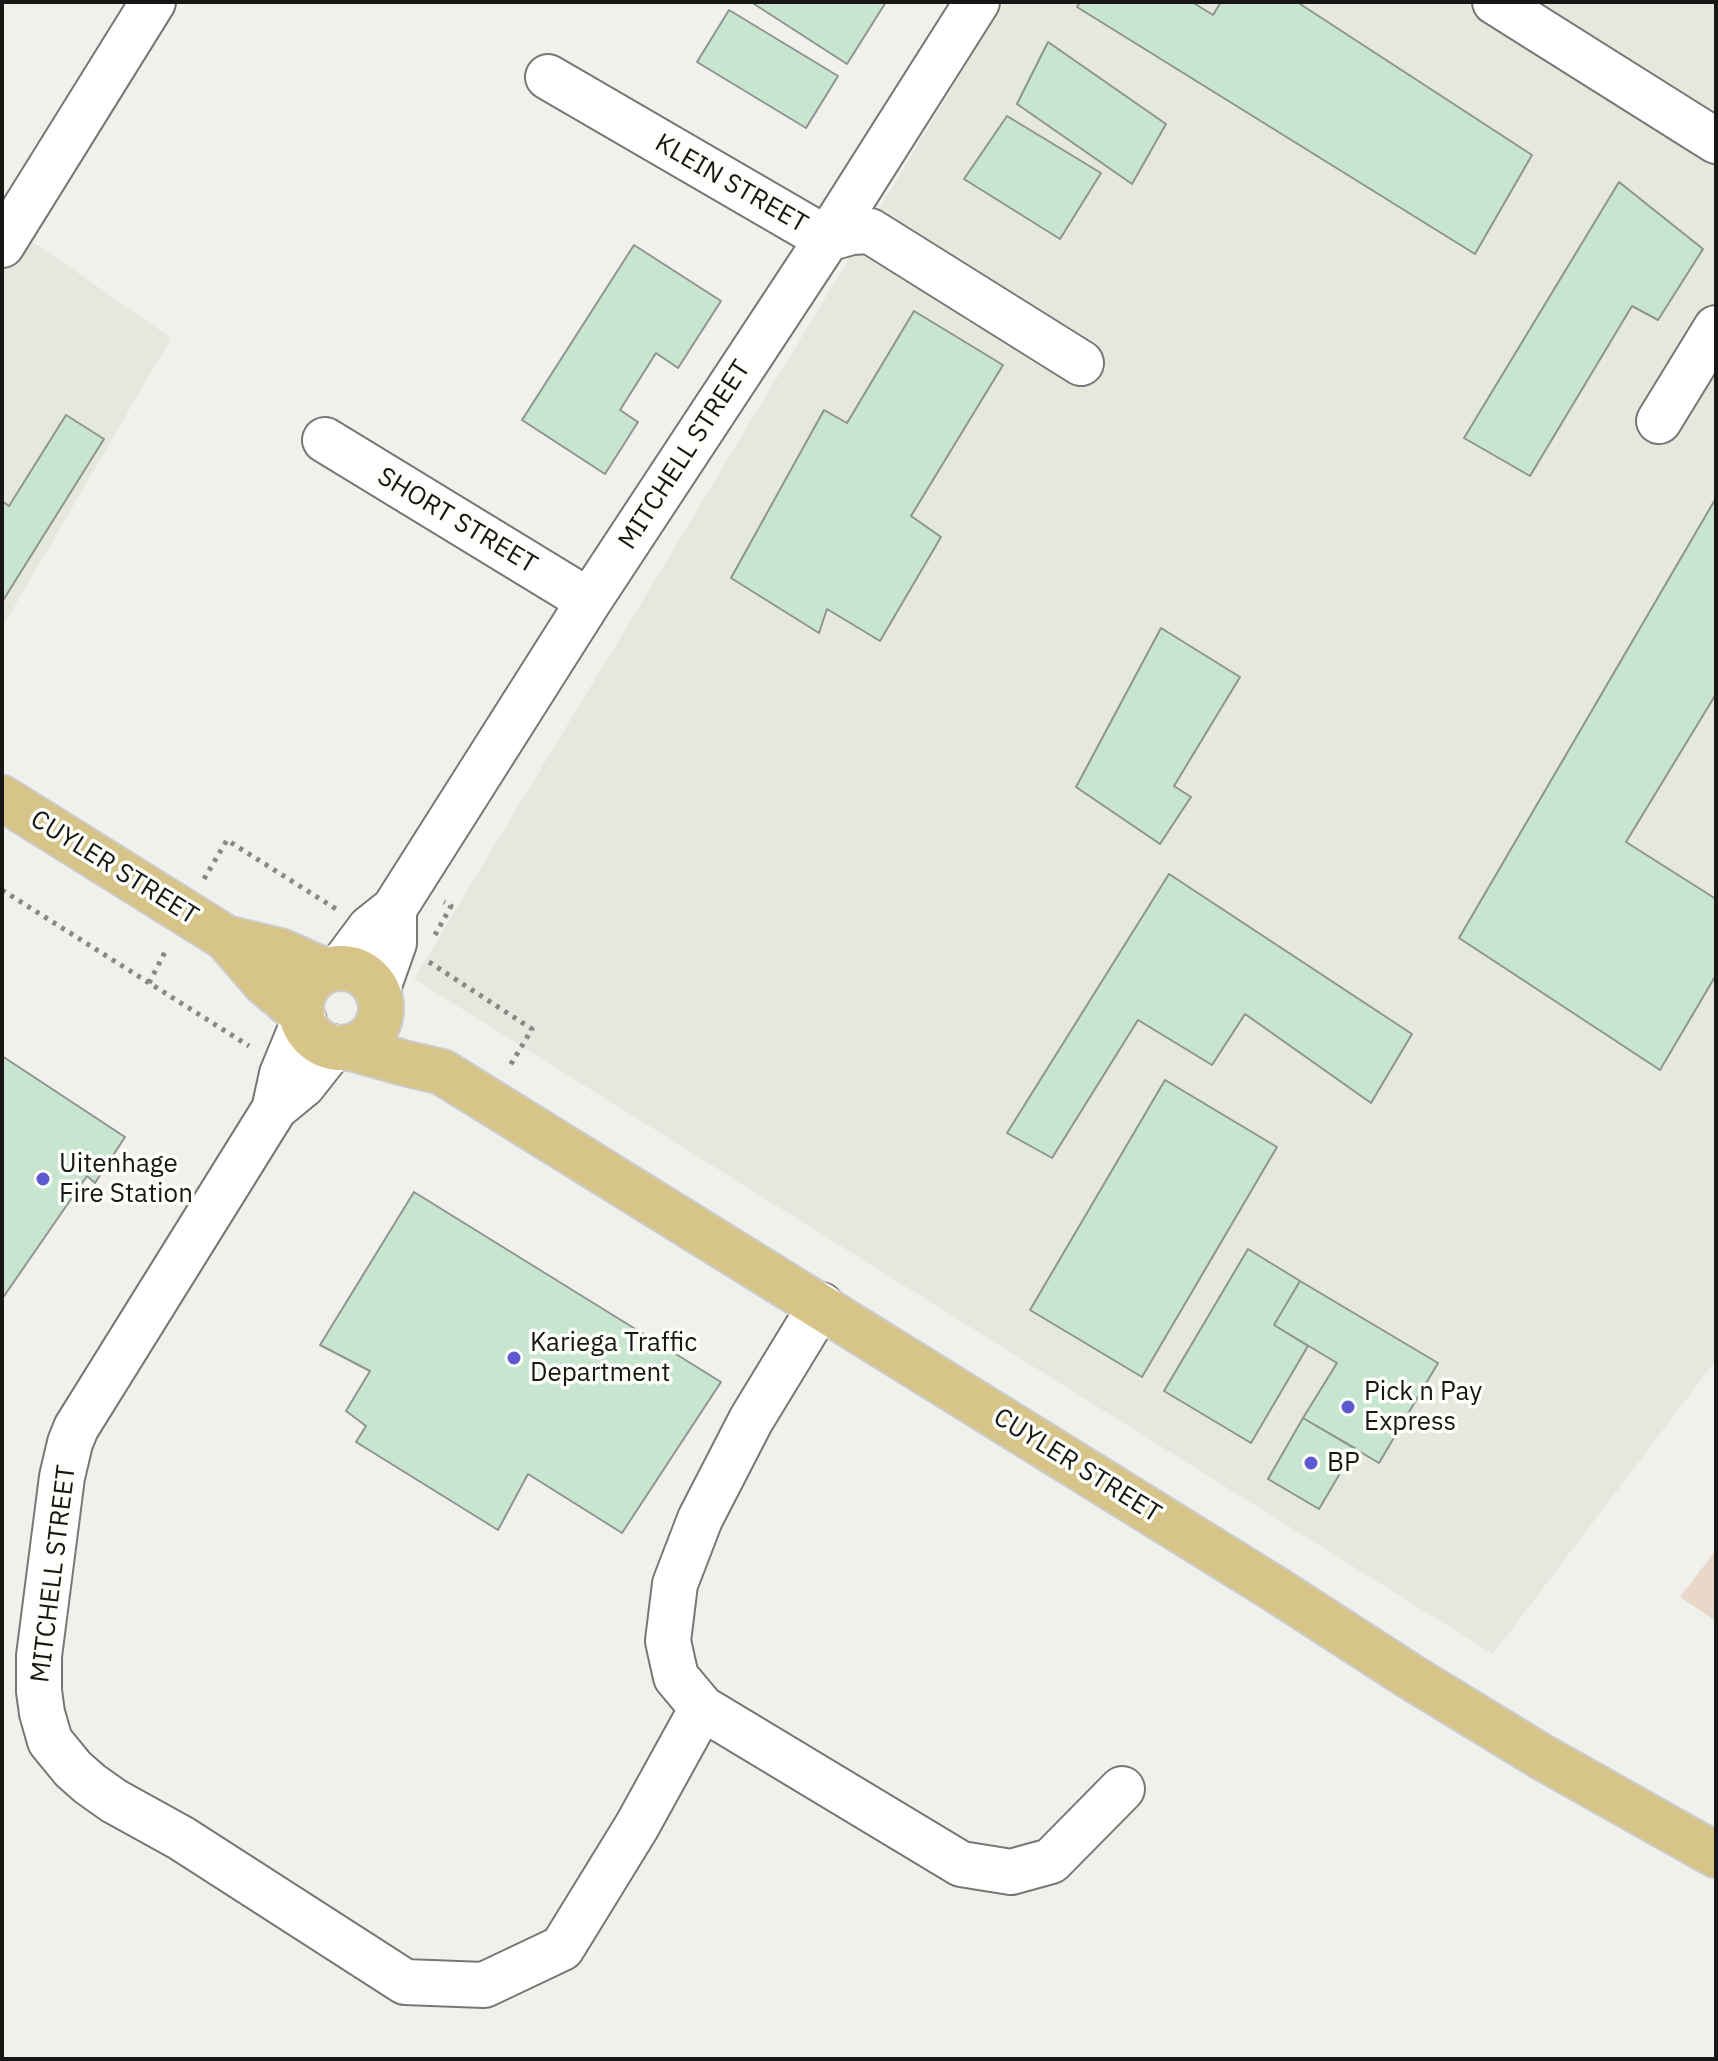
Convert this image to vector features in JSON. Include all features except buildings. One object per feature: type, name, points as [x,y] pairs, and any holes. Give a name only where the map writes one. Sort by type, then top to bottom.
[{"type":"main road","name":"CUYLER STREET","points":[[2,798],[226,938],[265,983],[322,1033],[404,1063],[442,1072],[821,1305],[1411,1677],[1542,1757],[1716,1855]]},
{"type":"main road","name":"CUYLER STREET","points":[[226,938],[280,951],[333,969]]},
{"type":"main road","points":[[333,969],[356,971],[369,979],[379,998],[379,1021],[372,1034],[360,1043],[322,1033],[304,995],[312,981],[333,969]]},
{"type":"main road","name":"CUYLER STREET","points":[[379,998],[442,1072]]},
{"type":"street","points":[[2,245],[153,2]]},
{"type":"street","name":"MITCHELL STREET","points":[[333,969],[403,897],[589,601],[827,239],[977,2]]},
{"type":"street","points":[[1495,2],[1716,141]]},
{"type":"street","name":"KLEIN STREET","points":[[548,77],[827,239],[870,231],[1081,363]]},
{"type":"street","points":[[1659,421],[1716,328]]},
{"type":"street","name":"SHORT STREET","points":[[325,440],[589,601]]},
{"type":"street","name":"MITCHELL STREET","points":[[379,998],[403,897]]},
{"type":"street","name":"MITCHELL STREET","points":[[322,1033],[303,1085],[275,1108],[81,1418],[70,1443],[62,1477],[39,1656],[39,1691],[50,1741],[90,1784],[181,1838],[405,1982],[484,1985],[562,1948],[637,1826],[702,1708]]},
{"type":"street","points":[[821,1305],[751,1420],[700,1519],[675,1584],[668,1641],[676,1677],[702,1708],[961,1864],[1011,1872],[1051,1861],[1122,1789]]},
{"type":"path","points":[[227,840],[341,913]]},
{"type":"path","points":[[2,890],[253,1048]]},
{"type":"path","points":[[403,897],[451,906],[429,945]]},
{"type":"path","points":[[422,957],[532,1029],[490,1101]]},
{"type":"shaded area","points":[[1004,2],[1716,2],[1716,1360],[1493,1654],[414,979]]},
{"type":"shaded area","points":[[2,223],[171,338],[2,628]]},
{"type":"shaded area","points":[[1716,1550],[1716,1621],[1680,1597]]},
{"type":"place","name":"Uitenhage Fire Station","points":[[43,1179]]},
{"type":"place","name":"Kariega Traffic Department","points":[[514,1358]]},
{"type":"place","name":"Pick n Pay Express","points":[[1348,1407]]},
{"type":"place","name":"BP","points":[[1311,1463]]}]
